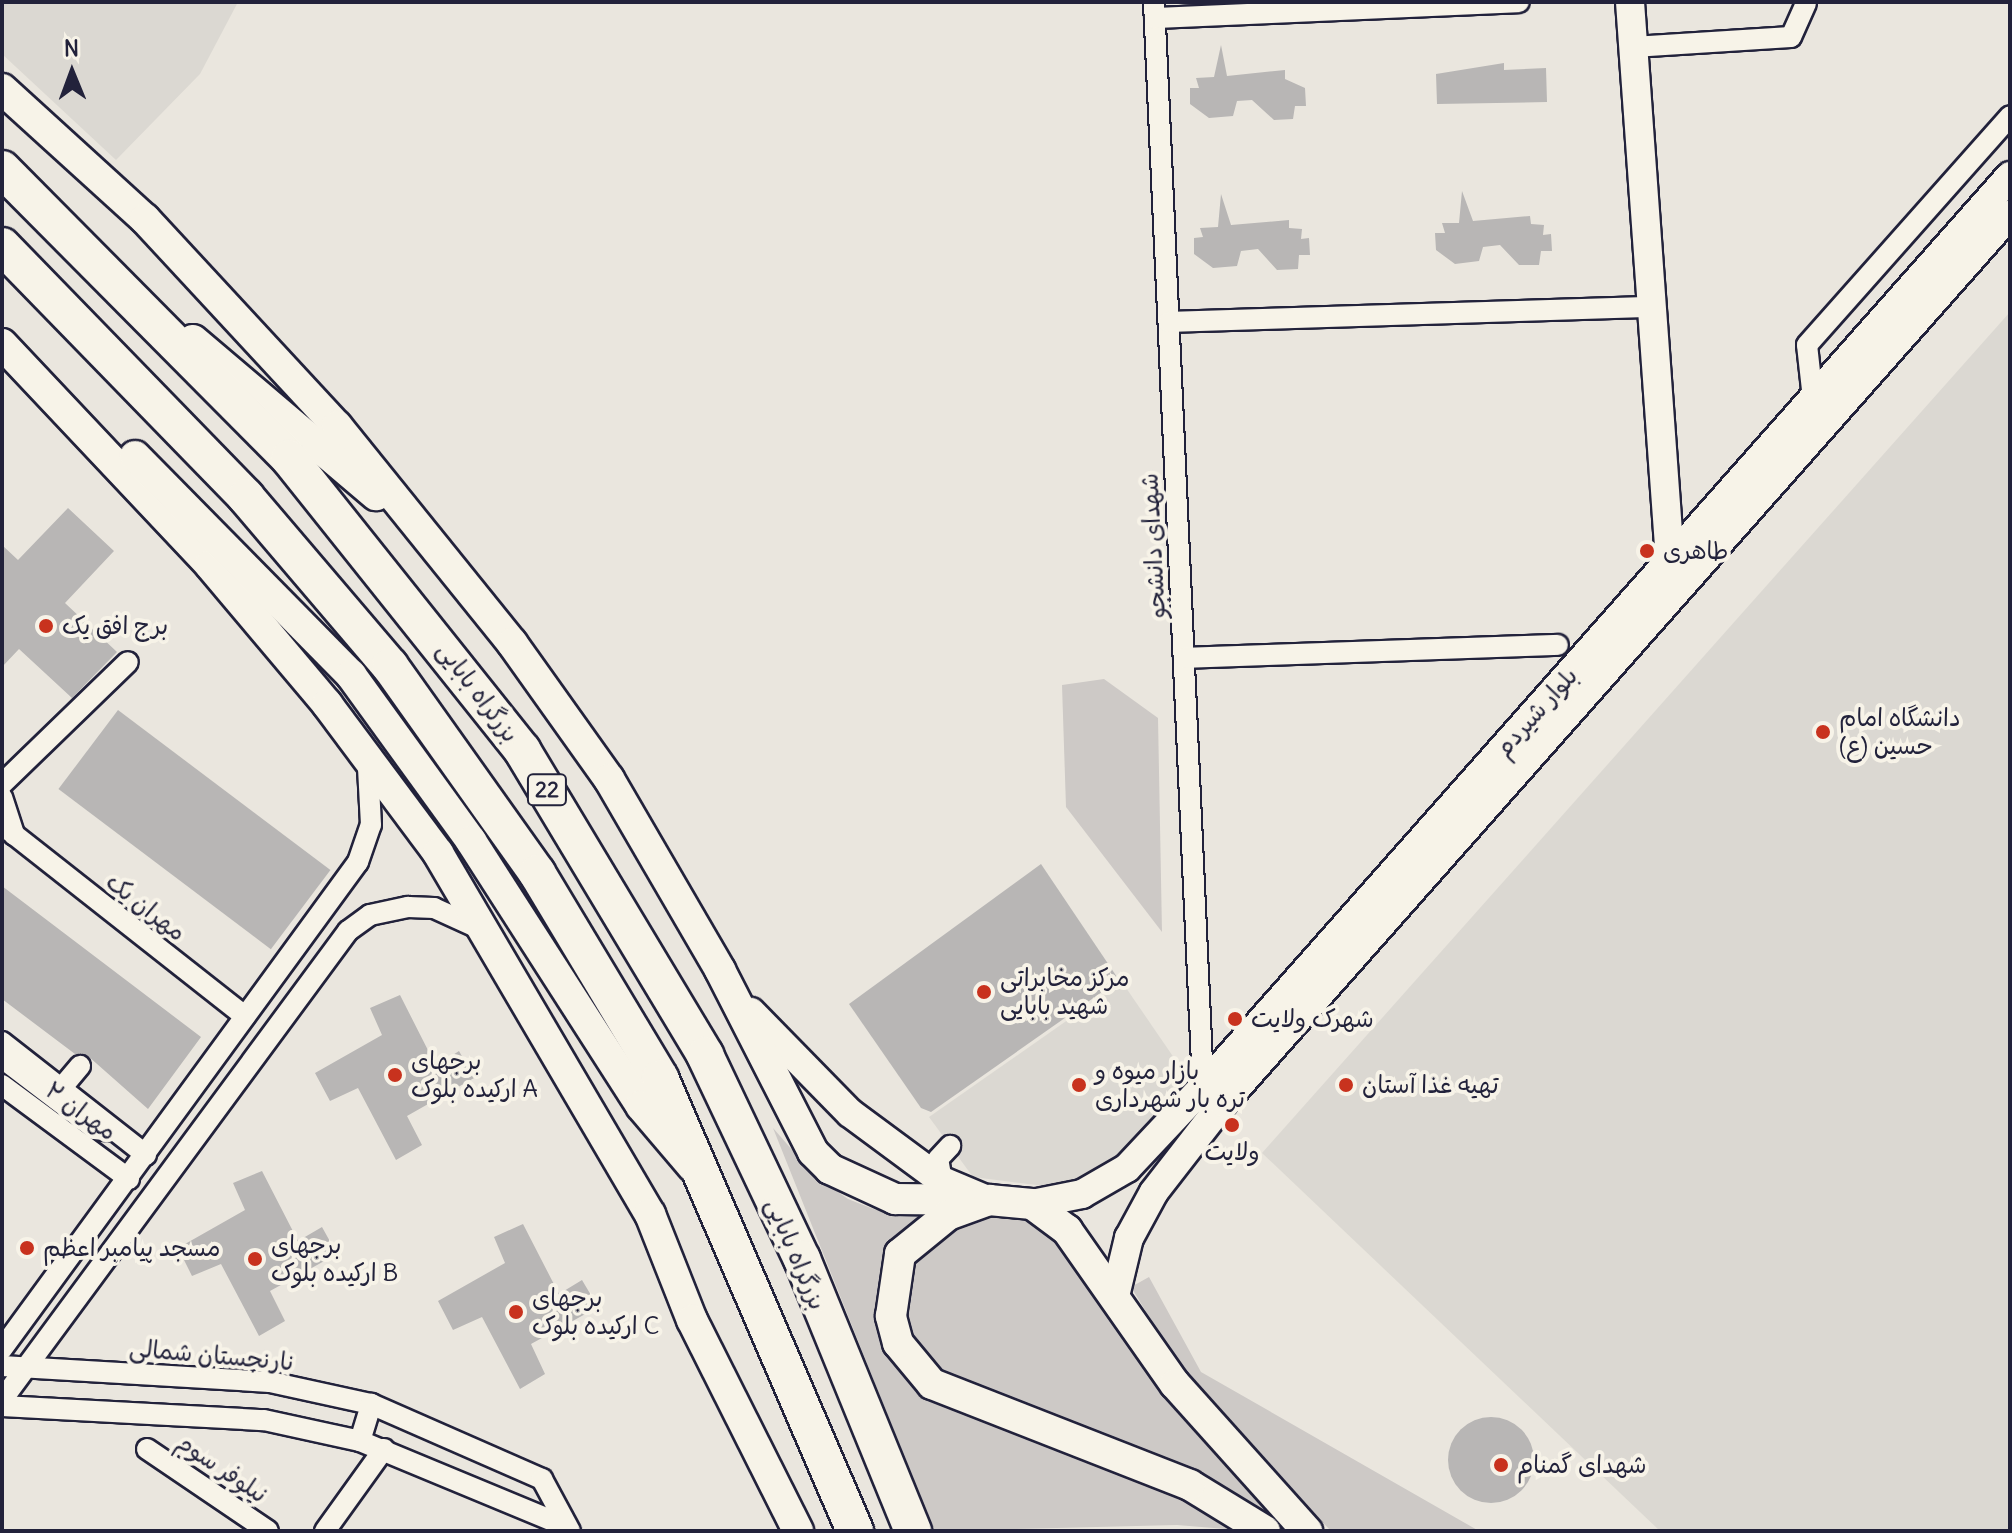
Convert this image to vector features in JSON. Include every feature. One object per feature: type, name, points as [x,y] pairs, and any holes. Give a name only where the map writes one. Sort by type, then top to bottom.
[{"type":"highway","name":"بزرگراه بابایی","points":[[2,169],[100,262],[289,458],[522,750],[705,1055],[802,1259],[913,1531]]},
{"type":"highway","name":"بزرگراه بابایی","points":[[2,246],[246,497],[390,666],[599,972],[660,1078],[855,1531]]},
{"type":"main road","points":[[1630,2],[1652,307],[1680,568]]},
{"type":"main road","points":[[2,89],[145,219],[337,426],[429,540],[609,779],[720,970],[757,1053],[830,1169],[895,1199],[989,1200],[1032,1204],[1067,1230],[1117,1282],[1175,1384],[1307,1531]]},
{"type":"main road","name":"بلوار شیردم","points":[[1680,568],[1813,399],[2010,176]]},
{"type":"main road","name":"بلوار شیردم","points":[[1117,1282],[1154,1192],[1213,1095],[1680,568],[2010,214]]},
{"type":"main road","points":[[100,262],[429,540]]},
{"type":"main road","points":[[2,344],[82,424],[210,565],[364,753],[492,935],[650,1214],[692,1320],[798,1531]]},
{"type":"main road","points":[[82,424],[144,464],[351,675],[471,841],[641,1106],[706,1181]]},
{"type":"main road","points":[[720,970],[774,1042],[850,1113],[942,1181],[989,1200]]},
{"type":"main road","name":"بلوار شیردم","points":[[1032,1204],[1082,1194],[1213,1095]]},
{"type":"main road","points":[[1125,1160],[1140,1190],[1154,1192]]},
{"type":"main road","points":[[989,1200],[932,1223],[900,1254],[891,1316],[914,1368],[956,1396],[1190,1485],[1265,1531]]},
{"type":"street","points":[[1154,10],[1519,2]]},
{"type":"street","points":[[1633,47],[1791,37],[1806,3]]},
{"type":"street","name":"شهدای دانشجو","points":[[1154,10],[1184,658],[1213,1095]]},
{"type":"street","points":[[1813,399],[1807,345],[2010,116]]},
{"type":"street","points":[[1169,322],[1652,307]]},
{"type":"street","points":[[1184,658],[1558,645]]},
{"type":"street","points":[[2,784],[128,662]]},
{"type":"street","points":[[2,1349],[245,1016],[328,909],[371,825],[374,790],[364,753]]},
{"type":"street","points":[[2,797],[6,839]]},
{"type":"street","name":"مهران یک","points":[[6,839],[245,1016]]},
{"type":"street","points":[[2,1403],[348,931],[370,915],[408,907],[434,908],[492,935]]},
{"type":"street","points":[[328,909],[348,931]]},
{"type":"street","points":[[2,1042],[54,1077],[112,1131],[146,1155]]},
{"type":"street","points":[[2,1058],[54,1077],[80,1066]]},
{"type":"street","name":"مهران ۲","points":[[2,1085],[129,1179]]},
{"type":"street","points":[[192,1090],[217,1109]]},
{"type":"street","points":[[942,1181],[938,1159],[950,1146]]},
{"type":"street","name":"نارنجستان شمالی","points":[[2,1366],[24,1370],[270,1382],[371,1404],[542,1479],[566,1528]]},
{"type":"street","name":"نارنجستان شمالی","points":[[2,1403],[264,1420],[360,1441],[566,1528]]},
{"type":"street","points":[[360,1441],[371,1404]]},
{"type":"street","name":"نیلوفر سوم","points":[[147,1449],[268,1531]]},
{"type":"street","points":[[325,1531],[384,1449]]},
{"type":"shaded area","points":[[2,2],[238,2],[200,74],[116,160],[2,54]]},
{"type":"shaded area","name":"دانشگاه امام حسین (ع)","points":[[2010,312],[2010,1531],[1660,1531],[1262,1153]]},
{"type":"shaded area","points":[[1104,679],[1158,718],[1162,932],[1066,807],[1062,685]]},
{"type":"shaded area","name":"بازار میوه و تره بار شهرداری","points":[[1122,982],[1183,1071],[1183,1089],[1105,1170],[1061,1188],[973,1177],[929,1117]]},
{"type":"shaded area","points":[[773,1128],[815,1176],[848,1199],[876,1210],[940,1212],[919,1220],[897,1359],[1250,1531],[1177,1525],[934,1531]]},
{"type":"shaded area","points":[[1003,1212],[1045,1222],[1285,1531],[952,1384],[906,1338],[903,1274],[941,1227]]},
{"type":"shaded area","points":[[1149,1277],[1201,1372],[1479,1531],[1331,1531],[1193,1389],[1131,1287]]},
{"type":"building","points":[[1221,45],[1227,76],[1285,70],[1285,79],[1305,88],[1306,106],[1295,106],[1293,119],[1274,120],[1252,100],[1237,101],[1233,116],[1209,118],[1190,104],[1190,88],[1199,88],[1196,78],[1214,77]]},
{"type":"building","points":[[1504,63],[1504,70],[1546,68],[1547,102],[1437,104],[1436,74]]},
{"type":"building","points":[[1462,191],[1473,221],[1530,216],[1531,224],[1544,225],[1543,235],[1551,234],[1552,251],[1541,251],[1539,265],[1519,265],[1500,245],[1483,247],[1479,261],[1455,264],[1436,250],[1435,233],[1445,233],[1442,223],[1459,223]]},
{"type":"building","points":[[1221,194],[1231,225],[1289,220],[1289,228],[1302,229],[1301,239],[1309,238],[1310,255],[1299,255],[1298,269],[1277,270],[1258,249],[1241,251],[1237,266],[1213,268],[1194,254],[1194,238],[1203,237],[1200,228],[1218,227]]},
{"type":"building","name":"برج افق یک","points":[[68,508],[114,551],[65,603],[117,652],[72,698],[19,649],[2,667],[2,545],[18,560]]},
{"type":"building","points":[[118,710],[330,870],[271,949],[58,789]]},
{"type":"building","name":"مرکز مخابراتی شهید بابایی","points":[[1041,864],[1119,980],[931,1112],[921,1108],[849,1004]]},
{"type":"building","points":[[2,886],[201,1037],[148,1109],[88,1056],[75,1054],[2,999]]},
{"type":"building","name":"برجهای ارکیده بلوک A","points":[[400,995],[436,1066],[459,1051],[474,1078],[407,1116],[422,1145],[396,1160],[358,1088],[330,1101],[315,1073],[382,1035],[370,1008]]},
{"type":"building","name":"برجهای ارکیده بلوک B","points":[[262,1171],[298,1241],[322,1227],[337,1254],[270,1291],[285,1321],[259,1336],[221,1264],[192,1276],[178,1248],[245,1210],[233,1183]]},
{"type":"building","name":"برجهای ارکیده بلوک C","points":[[523,1224],[559,1294],[582,1280],[598,1307],[531,1344],[545,1374],[520,1389],[482,1317],[453,1330],[438,1301],[505,1263],[494,1237]]},
{"type":"building","points":[[1491,1417],[1507,1421],[1521,1430],[1530,1444],[1534,1460],[1530,1476],[1521,1490],[1507,1499],[1491,1503],[1475,1499],[1461,1490],[1452,1476],[1448,1460],[1452,1444],[1461,1430],[1475,1421]]},
{"type":"place","name":"طاهری","points":[[1647,551]]},
{"type":"place","name":"برج افق یک","points":[[46,626]]},
{"type":"place","name":"دانشگاه امام حسین (ع)","points":[[1823,732]]},
{"type":"place","name":"مرکز مخابراتی شهید بابایی","points":[[984,992]]},
{"type":"place","name":"شهرک ولایت","points":[[1235,1019]]},
{"type":"place","name":"برجهای ارکیده بلوک A","points":[[395,1075]]},
{"type":"place","name":"بازار میوه و تره بار شهرداری","points":[[1079,1085]]},
{"type":"place","name":"تهیه غذا آستان","points":[[1346,1085]]},
{"type":"place","name":"ولایت","points":[[1232,1125]]},
{"type":"place","name":"مسجد پیامبر اعظم","points":[[27,1248]]},
{"type":"place","name":"برجهای ارکیده بلوک B","points":[[255,1259]]},
{"type":"place","name":"برجهای ارکیده بلوک C","points":[[516,1312]]},
{"type":"place","name":"شهدای گمنام","points":[[1501,1465]]}]
